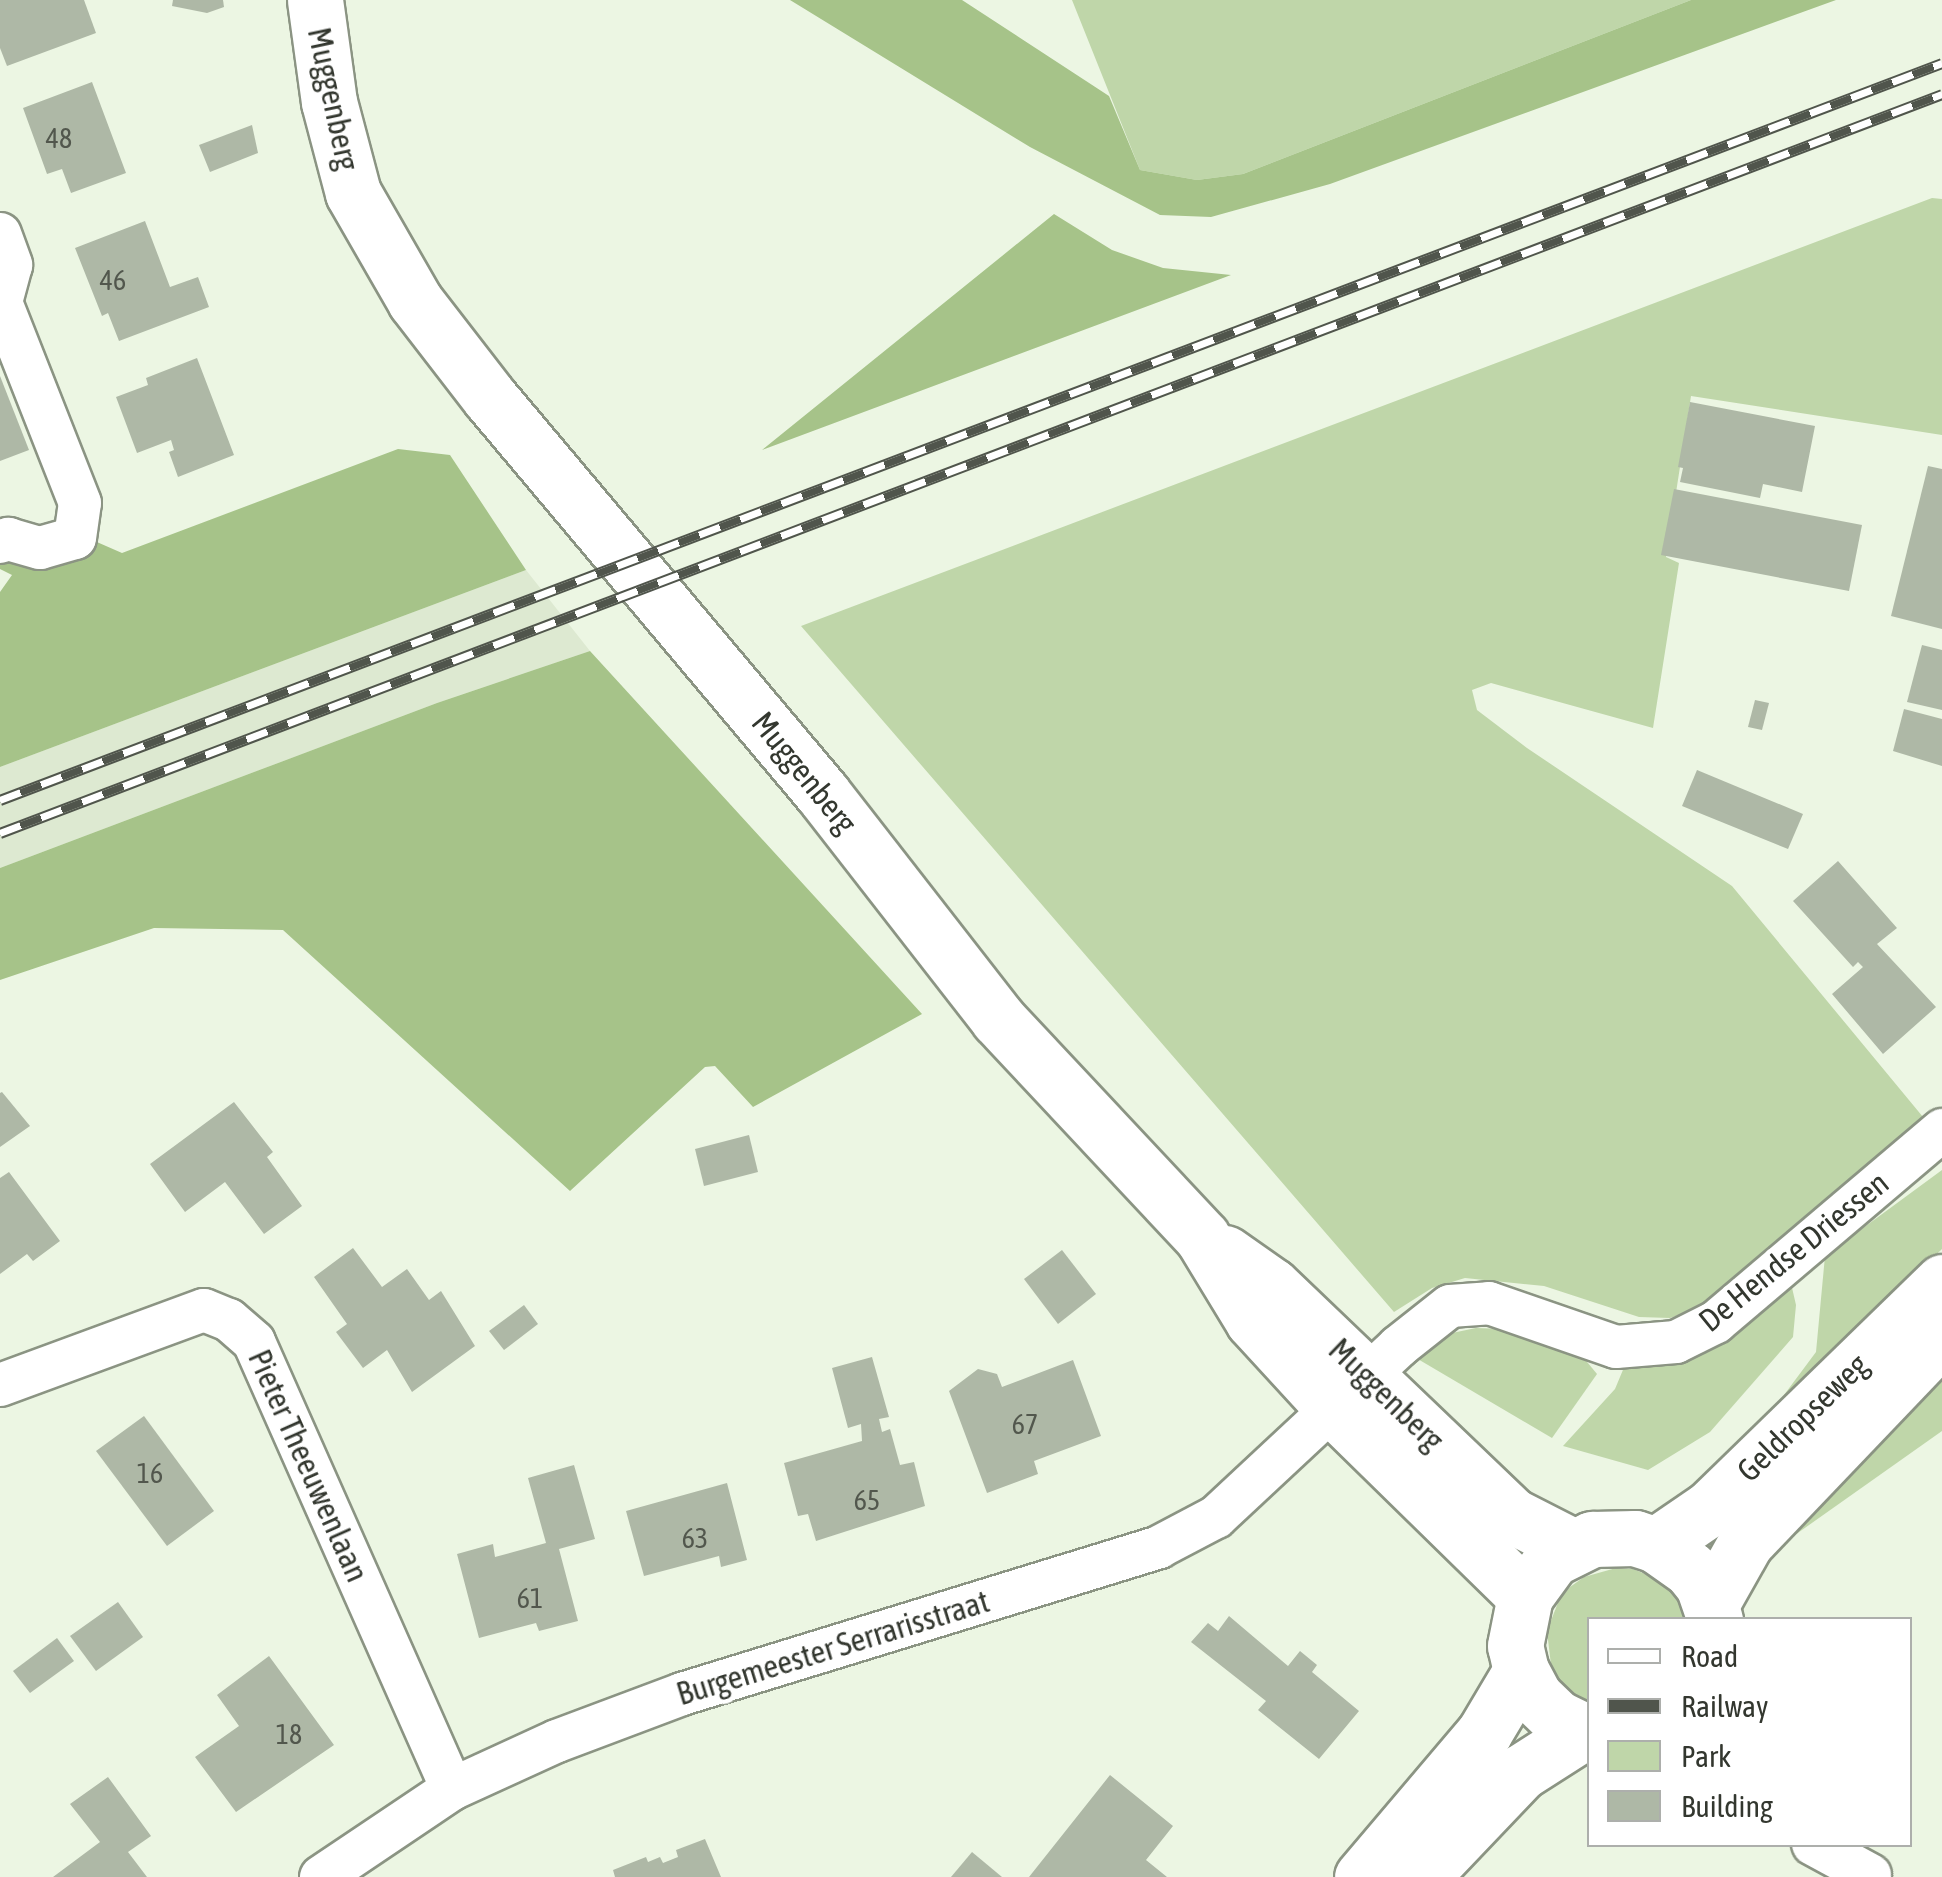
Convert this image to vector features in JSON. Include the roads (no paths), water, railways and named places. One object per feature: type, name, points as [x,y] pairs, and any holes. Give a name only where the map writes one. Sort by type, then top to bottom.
[{"type":"main road","name":"Muggenberg","points":[[315,0],[329,102],[353,193],[415,301],[490,398],[824,794],[998,1019],[1202,1238],[1253,1320],[1512,1516],[1572,1546]]},
{"type":"main road","name":"Muggenberg","points":[[352,0],[378,183],[415,301]]},
{"type":"main road","name":"Geldropseweg","points":[[1656,1545],[1710,1508],[1942,1282]]},
{"type":"main road","name":"Geldropseweg","points":[[1713,1612],[1746,1542],[1942,1337]]},
{"type":"main road","name":"Muggenberg","points":[[1350,1394],[1524,1596]]},
{"type":"main road","points":[[1586,1733],[1556,1718],[1535,1697],[1521,1671],[1516,1646],[1524,1596],[1536,1576],[1572,1546],[1614,1536],[1656,1545],[1690,1569],[1713,1612]]},
{"type":"main road","points":[[1362,1877],[1484,1734],[1521,1671]]},
{"type":"main road","points":[[1421,1877],[1521,1772],[1586,1733]]},
{"type":"street","points":[[0,234],[11,265],[1,306],[80,503],[75,538],[40,548],[8,539],[0,542]]},
{"type":"street","name":"De Hendse Driessen","points":[[1350,1394],[1450,1306],[1489,1302],[1616,1347],[1676,1342],[1716,1322],[1942,1130]]},
{"type":"street","name":"Pieter Theeuwenlaan","points":[[0,1386],[204,1310],[229,1320],[254,1342],[452,1788]]},
{"type":"street","name":"Burgemeester Serrarisstraat","points":[[320,1877],[452,1788],[558,1741],[682,1694],[1159,1547],[1216,1516],[1350,1394]]},
{"type":"street","points":[[1821,1847],[1863,1865]]},
{"type":"railway","points":[[0,800],[1942,63]]},
{"type":"railway","points":[[0,833],[1942,94]]}]
